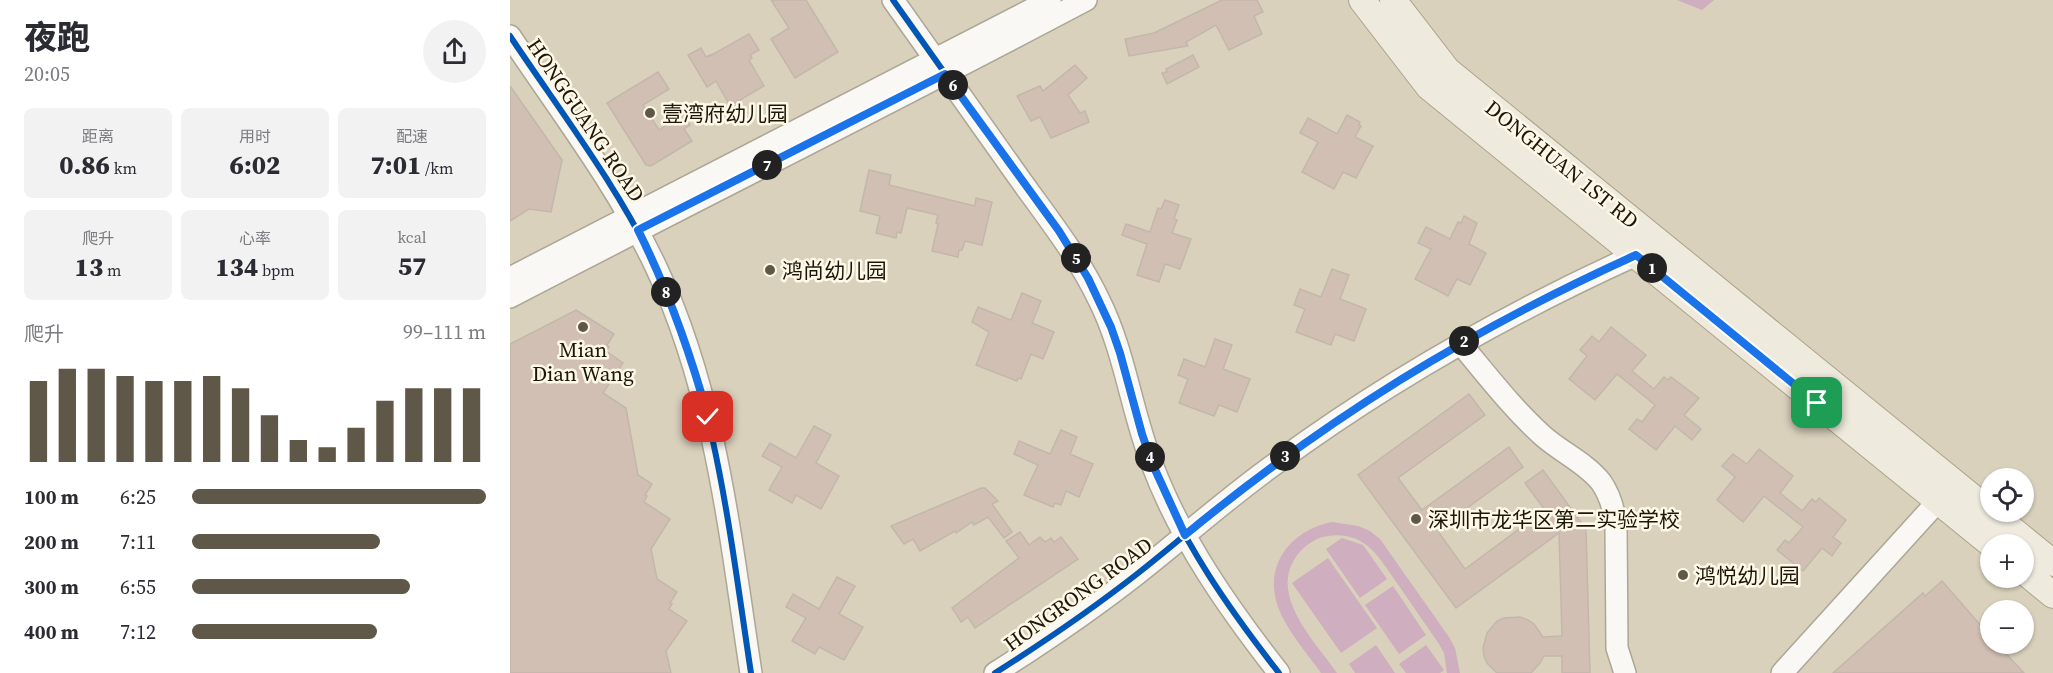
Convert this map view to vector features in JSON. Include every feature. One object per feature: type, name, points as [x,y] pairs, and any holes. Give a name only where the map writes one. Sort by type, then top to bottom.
[{"type":"main road","name":"DONGHUAN 1ST RD","points":[[1362,0],[1429,87],[1980,535]]},
{"type":"main road","name":"DONGHUAN 1ST RD","points":[[1393,0],[1447,70],[2053,563]]},
{"type":"main road","points":[[2034,579],[2053,595]]},
{"type":"street","points":[[893,0],[1059,231],[1088,278],[1111,327],[1120,353],[1152,463],[1185,535],[1240,620],[1280,673]]},
{"type":"street","points":[[940,67],[1050,0]]},
{"type":"street","points":[[510,278],[634,223],[940,67],[1086,0]]},
{"type":"street","name":"HONGGUANG ROAD","points":[[510,36],[634,223],[657,268],[677,318],[708,417],[720,473],[751,673]]},
{"type":"street","points":[[510,297],[634,223]]},
{"type":"street","name":"HONGRONG ROAD","points":[[995,673],[1089,611],[1237,492],[1318,433],[1412,371],[1547,297],[1636,255]]},
{"type":"street","points":[[1460,343],[1526,420],[1544,437],[1593,474],[1607,492],[1615,514],[1617,648],[1625,673]]},
{"type":"street","points":[[1782,673],[1954,482]]},
{"type":"shaded area","points":[[1677,0],[1714,0],[1702,10]]},
{"type":"shaded area","points":[[1332,522],[1358,526],[1370,531],[1380,539],[1449,637],[1455,648],[1460,673],[1447,673],[1444,653],[1439,644],[1374,552],[1360,541],[1348,536],[1336,535],[1317,539],[1307,545],[1294,560],[1288,575],[1288,589],[1292,605],[1299,619],[1337,673],[1321,673],[1282,616],[1274,592],[1274,577],[1284,552],[1293,541],[1317,526]]},
{"type":"shaded area","points":[[1342,538],[1363,545],[1387,579],[1360,598],[1326,549]]},
{"type":"shaded area","points":[[1328,558],[1377,628],[1341,653],[1292,583]]},
{"type":"shaded area","points":[[1393,586],[1426,635],[1399,654],[1365,605]]},
{"type":"shaded area","points":[[1376,645],[1395,673],[1355,673],[1349,664]]},
{"type":"shaded area","points":[[1426,645],[1444,670],[1440,673],[1406,673],[1399,664]]},
{"type":"building","points":[[771,0],[806,0],[838,52],[795,78],[771,39],[789,28]]},
{"type":"building","points":[[1222,0],[1257,0],[1263,12],[1254,16],[1262,34],[1229,50],[1216,25],[1186,42],[1188,46],[1129,56],[1125,39],[1154,33]]},
{"type":"building","points":[[749,34],[759,50],[750,55],[752,58],[749,60],[764,86],[730,106],[716,81],[707,87],[688,55],[701,48],[706,57],[710,56]]},
{"type":"building","points":[[1193,55],[1199,67],[1167,84],[1162,73]]},
{"type":"building","points":[[1075,65],[1087,78],[1068,95],[1080,113],[1085,111],[1089,122],[1051,138],[1040,117],[1031,121],[1017,96],[1040,86],[1043,91]]},
{"type":"building","points":[[658,72],[669,89],[643,105],[659,130],[683,114],[690,125],[684,129],[692,141],[651,166],[646,165],[607,103]]},
{"type":"building","points":[[510,86],[562,160],[551,212],[529,209],[510,221]]},
{"type":"building","points":[[1347,115],[1360,122],[1361,126],[1355,137],[1373,146],[1356,178],[1343,172],[1334,189],[1302,172],[1318,142],[1300,133],[1308,118],[1337,134]]},
{"type":"building","points":[[869,170],[891,175],[889,185],[975,206],[976,198],[992,202],[982,245],[965,241],[962,250],[959,250],[958,257],[932,251],[938,215],[907,208],[901,233],[897,232],[896,238],[876,233],[880,216],[860,211]]},
{"type":"building","points":[[1165,200],[1179,205],[1172,233],[1191,239],[1180,269],[1165,264],[1159,282],[1137,275],[1147,244],[1122,235],[1126,224],[1150,232],[1158,208],[1161,209]]},
{"type":"building","points":[[1464,216],[1477,223],[1469,244],[1486,253],[1470,285],[1457,279],[1448,296],[1415,279],[1431,249],[1418,243],[1426,227],[1450,239],[1458,222],[1461,223]]},
{"type":"building","points":[[1332,269],[1349,275],[1340,299],[1366,309],[1354,341],[1335,334],[1331,345],[1296,332],[1305,309],[1294,305],[1300,289],[1321,297]]},
{"type":"building","points":[[1022,293],[1041,301],[1032,323],[1054,332],[1043,359],[1031,354],[1021,379],[1018,378],[1017,381],[976,365],[989,332],[972,322],[978,307],[1011,320]]},
{"type":"building","points":[[576,310],[614,334],[606,351],[623,363],[603,393],[626,408],[638,475],[652,484],[645,495],[647,496],[644,502],[670,519],[651,549],[657,579],[677,592],[669,609],[687,621],[666,651],[671,673],[510,673],[510,344]]},
{"type":"building","points":[[1611,327],[1646,355],[1632,371],[1654,389],[1664,377],[1668,380],[1671,377],[1699,398],[1684,415],[1701,429],[1692,440],[1675,426],[1656,450],[1629,429],[1637,419],[1642,422],[1655,405],[1617,374],[1595,400],[1569,379],[1587,356],[1580,350],[1592,336],[1599,342]]},
{"type":"building","points":[[1215,339],[1232,345],[1223,369],[1250,379],[1237,412],[1219,405],[1214,416],[1179,403],[1188,379],[1178,375],[1184,359],[1205,367]]},
{"type":"building","points":[[1469,394],[1485,415],[1398,478],[1422,510],[1509,447],[1523,467],[1437,530],[1465,569],[1545,510],[1525,483],[1543,470],[1586,529],[1590,673],[1562,673],[1562,656],[1544,656],[1531,673],[1497,673],[1487,663],[1484,656],[1483,648],[1487,633],[1497,621],[1504,618],[1520,617],[1528,620],[1534,624],[1543,637],[1562,636],[1559,533],[1456,608],[1358,475]]},
{"type":"building","points":[[814,426],[831,435],[816,463],[839,476],[821,509],[796,495],[792,503],[769,490],[782,467],[762,456],[770,443],[796,458]]},
{"type":"building","points":[[1061,430],[1077,437],[1070,454],[1093,464],[1079,497],[1066,491],[1061,505],[1055,503],[1053,507],[1024,495],[1038,465],[1014,454],[1019,441],[1050,454]]},
{"type":"building","points":[[1759,449],[1793,476],[1780,493],[1802,511],[1812,499],[1816,502],[1819,498],[1846,520],[1833,537],[1841,543],[1832,556],[1822,548],[1803,571],[1777,550],[1785,540],[1789,543],[1803,527],[1764,496],[1743,522],[1717,500],[1735,477],[1722,466],[1733,454],[1747,464]]},
{"type":"building","points":[[985,488],[998,501],[992,504],[1012,532],[1004,538],[988,517],[974,525],[972,522],[956,533],[955,531],[920,551],[913,539],[904,544],[891,526]]},
{"type":"building","points":[[1020,532],[1029,545],[1040,537],[1045,542],[1051,538],[1054,542],[1061,537],[1078,559],[975,628],[968,617],[961,622],[952,608],[1019,558],[1006,541]]},
{"type":"building","points":[[837,577],[855,586],[839,614],[863,627],[844,660],[819,647],[815,654],[792,641],[806,618],[786,607],[793,594],[819,609]]},
{"type":"building","points":[[1942,581],[1980,625],[1980,654],[2006,654],[2024,673],[1833,673],[1923,593],[1925,596]]},
{"type":"cycle path","points":[[893,0],[1081,267],[1108,320],[1145,444],[1177,520],[1224,599],[1279,673]]},
{"type":"cycle path","points":[[510,36],[624,207],[656,267],[676,315],[707,415],[718,466],[751,673]]},
{"type":"cycle path","points":[[995,673],[1102,600],[1257,477],[1361,404],[1450,350],[1541,300],[1636,255]]},
{"type":"place","name":"壹湾府幼儿园","points":[[650,113]]},
{"type":"place","name":"鸿尚幼儿园","points":[[770,270]]},
{"type":"place","name":"Mian Dian Wang","points":[[583,327]]},
{"type":"place","name":"深圳市龙华区第二实验学校","points":[[1416,519]]},
{"type":"place","name":"鸿悦幼儿园","points":[[1683,575]]},
{"type":"route","points":[[708,417],[677,318],[657,268],[638,230],[945,74],[1059,231],[1088,278],[1111,327],[1120,353],[1152,463],[1175,518],[1185,535],[1272,465],[1412,371],[1503,319],[1636,255],[1817,403]]}]
